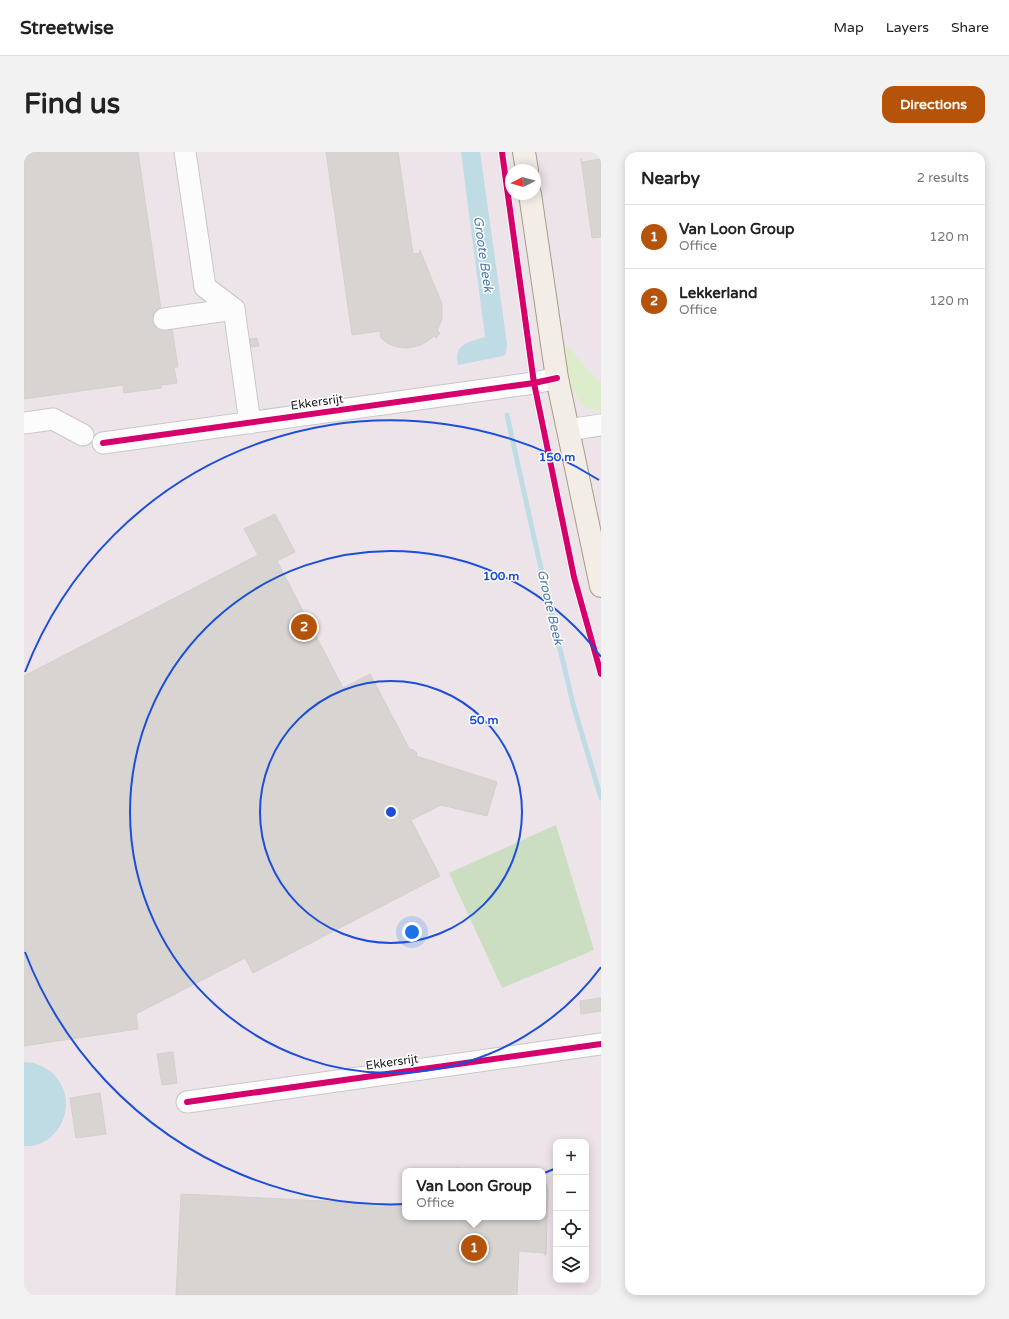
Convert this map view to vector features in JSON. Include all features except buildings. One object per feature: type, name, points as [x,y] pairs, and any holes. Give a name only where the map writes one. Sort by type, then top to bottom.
[{"type":"main road","points":[[524,152],[526,164]]},
{"type":"main road","points":[[531,200],[557,378],[601,586]]},
{"type":"street","points":[[185,152],[205,287],[234,309],[250,423]]},
{"type":"street","points":[[164,319],[234,309]]},
{"type":"street","name":"Ekkersrijt","points":[[103,443],[557,378]]},
{"type":"street","points":[[24,423],[53,419],[83,435]]},
{"type":"street","points":[[568,430],[601,425]]},
{"type":"street","name":"Ekkersrijt","points":[[187,1102],[601,1044]]},
{"type":"shaded area","points":[[24,152],[601,152],[601,1295],[24,1295]]},
{"type":"green space","points":[[563,341],[591,373],[601,382],[601,412],[589,409],[582,404],[577,397],[570,378]]},
{"type":"green space","points":[[556,825],[594,950],[502,988],[449,873]]},
{"type":"water","points":[[461,152],[480,152],[507,344],[506,353],[503,356],[458,365],[457,358],[460,348],[469,342],[485,337]]},
{"type":"water","points":[[24,1062],[39,1065],[57,1078],[62,1087],[66,1107],[64,1117],[52,1136],[46,1141],[32,1146],[24,1146]]},
{"type":"waterway","name":"Groote Beek","points":[[507,415],[573,704],[601,798]]},
{"type":"cycle path","points":[[502,152],[534,383],[574,577],[601,674]]},
{"type":"cycle path","points":[[103,443],[534,383],[557,378]]},
{"type":"cycle path","points":[[187,1102],[601,1044]]},
{"type":"place","name":"Lekkerland","points":[[304,627]]},
{"type":"place","name":"Van Loon Group","points":[[474,1248]]}]
